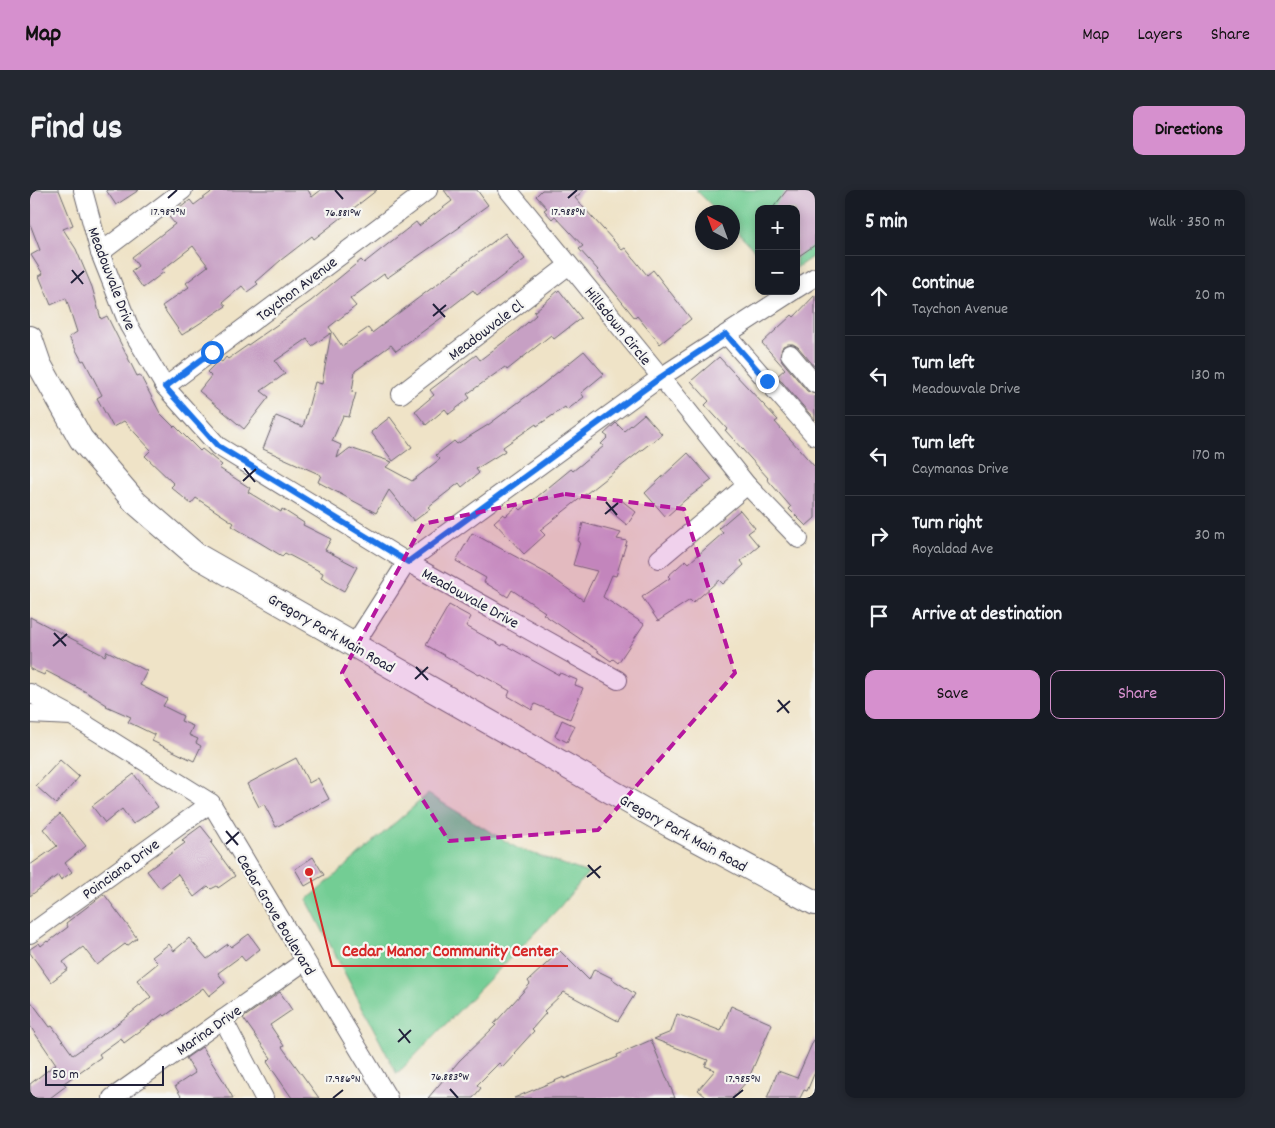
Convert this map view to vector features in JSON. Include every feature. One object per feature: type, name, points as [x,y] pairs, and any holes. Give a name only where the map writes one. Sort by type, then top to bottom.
[{"type":"street","name":"Meadowvale Drive","points":[[83,190],[100,253],[129,326],[165,387],[218,446],[408,562],[618,680]]},
{"type":"street","points":[[100,253],[183,190]]},
{"type":"street","name":"Taychon Avenue","points":[[165,387],[428,190]]},
{"type":"street","name":"Hillsdown Circle","points":[[508,190],[747,485],[799,539]]},
{"type":"street","name":"Meadowvale Cl","points":[[401,394],[569,265]]},
{"type":"street","points":[[800,286],[815,277]]},
{"type":"street","points":[[354,646],[408,562],[661,377],[787,295]]},
{"type":"street","points":[[726,334],[815,436]]},
{"type":"street","name":"Gregory Park Main Road","points":[[30,338],[39,364],[81,439],[135,502],[196,555],[670,825],[815,903]]},
{"type":"street","points":[[790,354],[815,384]]},
{"type":"street","points":[[659,559],[747,485]]},
{"type":"street","points":[[30,693],[72,716]]},
{"type":"street","name":"Cedar Grove Boulevard","points":[[30,714],[72,716],[211,803],[388,1098]]},
{"type":"street","name":"Poinciana Drive","points":[[30,934],[211,803]]},
{"type":"street","name":"Marina Drive","points":[[112,1098],[305,961]]},
{"type":"street","points":[[223,1019],[264,1098]]},
{"type":"highlighted area","points":[[565,494],[684,509],[735,673],[598,830],[449,841],[342,673],[423,524]]},
{"type":"green space","points":[[696,190],[815,190],[815,255],[800,265],[800,205],[755,205],[755,251],[740,235],[740,205],[711,205]]},
{"type":"green space","points":[[428,794],[517,848],[588,873],[558,909],[397,1074],[307,900]]},
{"type":"building","points":[[30,190],[59,190],[73,225],[63,229],[76,249],[92,287],[101,319],[107,316],[137,376],[140,375],[160,413],[200,451],[202,449],[222,465],[219,468],[250,488],[248,492],[281,512],[282,509],[304,523],[303,525],[331,539],[325,550],[357,567],[344,591],[321,578],[323,573],[285,553],[282,556],[232,526],[234,523],[196,498],[191,504],[171,487],[174,484],[145,456],[151,450],[124,421],[113,427],[97,398],[102,395],[84,360],[82,361],[69,337],[77,332],[66,298],[51,305],[39,276],[43,274],[31,255],[40,250],[30,224]]},
{"type":"building","points":[[106,190],[139,190],[116,205]]},
{"type":"building","points":[[214,190],[308,190],[312,197],[321,190],[377,190],[314,239],[312,236],[281,260],[256,282],[258,284],[247,292],[242,286],[223,302],[226,306],[182,335],[162,306],[189,287],[186,283],[208,266],[193,246],[162,270],[164,272],[143,288],[131,271],[138,266],[132,257],[175,224],[169,217],[190,200],[194,205]]},
{"type":"building","points":[[444,190],[477,190],[488,205],[387,278],[384,274],[350,299],[356,306],[329,327],[342,346],[368,328],[372,333],[505,233],[525,259],[477,295],[473,290],[442,314],[444,316],[396,351],[391,345],[355,371],[352,392],[356,393],[349,417],[343,416],[332,441],[341,445],[337,458],[350,448],[392,462],[386,467],[412,481],[440,459],[436,455],[454,441],[457,444],[488,425],[584,351],[604,374],[581,393],[584,397],[567,410],[565,407],[537,426],[536,424],[503,447],[505,451],[476,469],[479,473],[462,487],[459,483],[428,507],[430,509],[414,521],[389,490],[376,513],[318,482],[321,475],[263,449],[276,416],[303,427],[315,382],[322,384],[331,333],[312,346],[307,339],[275,361],[285,374],[261,391],[269,397],[244,429],[199,391],[211,376],[207,372],[219,360],[222,362],[226,357],[228,359],[311,301],[361,260],[364,263],[416,222],[419,226],[452,201]]},
{"type":"building","points":[[542,190],[584,190],[575,198],[622,250],[625,248],[647,275],[653,270],[691,319],[660,344],[637,316],[635,318],[598,270],[579,249],[583,246],[555,216],[552,219],[544,210],[547,208],[536,196]]},
{"type":"building","points":[[787,190],[815,190],[815,245],[800,255],[800,205],[775,205]]},
{"type":"building","points":[[559,290],[581,318],[554,339],[551,335],[507,370],[505,367],[467,394],[470,398],[449,414],[445,409],[426,425],[415,411],[434,395],[430,390],[476,355],[480,360],[518,331],[536,315],[534,312]]},
{"type":"building","points":[[815,295],[815,367],[798,347],[793,344],[783,346],[780,355],[782,361],[807,391],[815,394],[815,420],[777,376],[785,369],[762,343],[792,315],[794,317]]},
{"type":"building","points":[[719,357],[778,420],[775,422],[815,467],[815,518],[806,526],[789,509],[791,507],[768,478],[705,405],[709,401],[691,381]]},
{"type":"building","points":[[644,414],[662,434],[540,530],[545,535],[524,554],[494,522],[503,514],[506,516],[517,506],[521,510],[571,469],[573,471],[604,446],[601,444],[608,437],[604,434],[616,423],[624,431]]},
{"type":"building","points":[[390,417],[412,447],[393,461],[371,432]]},
{"type":"building","points":[[688,453],[712,480],[666,517],[645,493]]},
{"type":"building","points":[[620,499],[636,512],[627,525],[610,511]]},
{"type":"building","points":[[740,510],[755,528],[748,533],[759,546],[741,561],[744,565],[723,584],[719,580],[693,603],[690,600],[658,621],[642,597],[670,578],[668,576],[686,560],[689,563],[723,533],[719,528]]},
{"type":"building","points":[[583,523],[621,533],[617,539],[627,541],[616,576],[612,575],[603,597],[644,624],[618,663],[613,659],[611,661],[512,590],[508,597],[484,582],[486,578],[456,561],[472,533],[546,573],[583,600],[597,571],[573,565]]},
{"type":"building","points":[[449,605],[471,617],[466,626],[559,675],[560,673],[577,680],[575,685],[583,688],[570,719],[535,704],[532,710],[508,696],[510,691],[426,645]]},
{"type":"building","points":[[30,617],[105,656],[107,651],[147,671],[140,685],[167,699],[163,706],[183,716],[181,721],[193,726],[189,735],[198,739],[196,743],[201,746],[194,761],[152,741],[155,735],[128,722],[131,717],[106,706],[86,692],[46,671],[44,675],[30,669]]},
{"type":"building","points":[[562,720],[575,726],[567,742],[555,736]]},
{"type":"building","points":[[296,758],[309,783],[318,778],[329,799],[276,827],[264,804],[259,807],[247,784]]},
{"type":"building","points":[[60,760],[79,777],[56,804],[36,786]]},
{"type":"building","points":[[134,774],[158,807],[133,824],[122,809],[105,823],[92,806]]},
{"type":"building","points":[[60,814],[86,846],[65,863],[72,872],[61,880],[58,875],[30,896],[30,865],[57,846],[43,829]]},
{"type":"building","points":[[201,826],[235,876],[218,888],[217,886],[211,889],[208,886],[194,897],[178,874],[160,888],[147,871],[185,843],[182,840]]},
{"type":"building","points":[[313,857],[324,875],[305,886],[295,869]]},
{"type":"building","points":[[104,894],[137,938],[127,946],[125,944],[97,965],[83,947],[63,962],[68,969],[51,982],[30,953],[30,949],[39,943],[41,946],[48,942],[68,927],[66,923]]},
{"type":"building","points":[[249,934],[260,949],[245,961],[241,956],[218,973],[225,983],[209,996],[203,988],[165,1016],[163,1014],[124,1043],[121,1038],[99,1054],[101,1057],[64,1083],[66,1086],[50,1098],[30,1098],[30,1084],[56,1064],[30,1026],[30,1000],[73,1055],[112,1028],[151,997],[137,980],[158,963],[152,957],[169,944],[174,951],[189,938],[207,959],[228,944],[231,947]]},
{"type":"building","points":[[560,951],[589,980],[594,969],[612,978],[635,994],[618,1021],[564,992],[544,1011],[546,1013],[532,1029],[534,1031],[503,1067],[499,1063],[477,1085],[481,1088],[473,1098],[428,1098],[459,1061],[496,1025],[494,1024],[530,984],[528,981]]},
{"type":"building","points":[[280,992],[292,1010],[270,1025],[284,1046],[282,1047],[319,1098],[292,1098],[267,1062],[271,1058],[243,1018]]},
{"type":"building","points":[[731,1006],[772,1024],[748,1080],[732,1098],[707,1098],[698,1090],[715,1070],[705,1066],[708,1060],[654,1039],[671,1032],[677,1014],[721,1031]]},
{"type":"building","points":[[815,1037],[815,1072],[807,1091],[804,1090],[800,1098],[767,1098],[778,1071],[797,1078]]},
{"type":"building","points":[[651,1040],[675,1098],[514,1098],[618,1057],[617,1055]]},
{"type":"building","points":[[202,1047],[233,1098],[182,1098],[175,1086],[195,1073],[186,1058]]},
{"type":"place","name":"Cedar Manor Community Center","points":[[309,872]]},
{"type":"route","points":[[212,352],[165,387],[218,446],[408,562],[661,377],[726,334],[767,381]]}]
